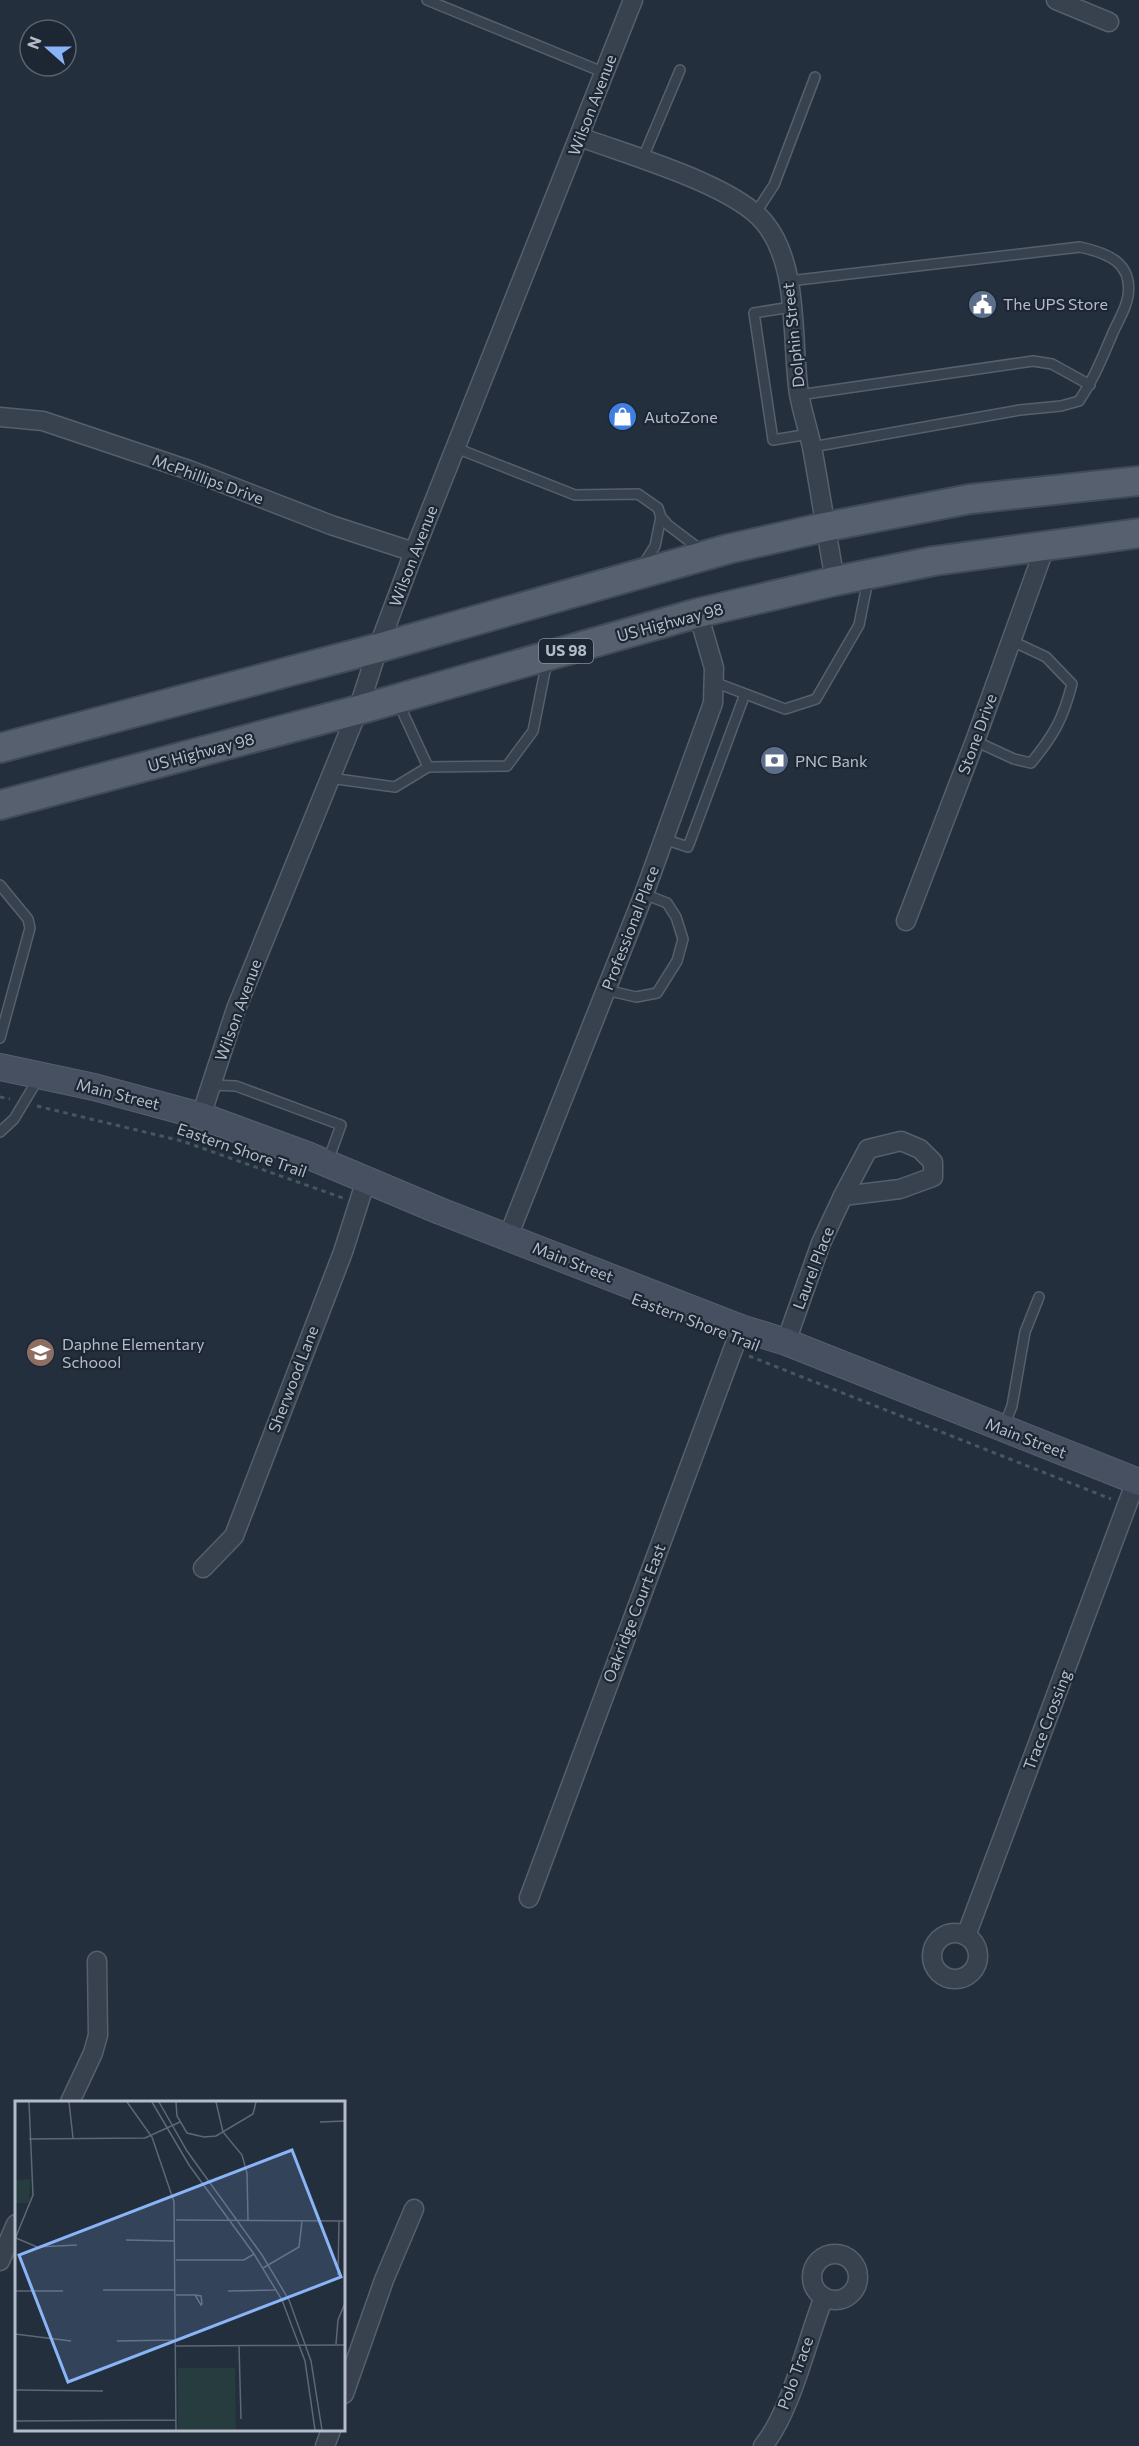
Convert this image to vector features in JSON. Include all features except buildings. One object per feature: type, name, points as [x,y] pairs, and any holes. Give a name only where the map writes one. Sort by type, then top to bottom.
[{"type":"main road","points":[[0,748],[378,648],[709,554],[825,527],[970,499],[1139,481]]},
{"type":"main road","name":"US Highway 98","points":[[0,805],[358,710],[698,613],[934,561],[1139,533]]},
{"type":"main road","name":"Main Street","points":[[0,1067],[201,1116],[328,1164],[362,1191],[508,1237],[737,1339],[786,1342],[1137,1481]]},
{"type":"street","name":"Wilson Avenue","points":[[201,1116],[236,1010],[358,710],[378,648],[414,552],[633,0]]},
{"type":"street","points":[[1056,0],[1109,22]]},
{"type":"street","name":"Dolphin Street","points":[[580,137],[676,171],[726,194],[764,222],[777,241],[789,282],[799,395],[810,440],[835,581]]},
{"type":"street","name":"McPhillips Drive","points":[[0,417],[43,421],[189,470],[331,525],[414,552]]},
{"type":"street","name":"Stone Drive","points":[[906,921],[975,741],[1045,547]]},
{"type":"street","name":"Professional Place","points":[[508,1237],[644,894],[713,703],[714,668],[698,613]]},
{"type":"street","name":"Laurel Place","points":[[786,1342],[821,1243],[843,1196],[868,1149],[901,1141],[920,1149],[933,1162],[933,1177],[900,1188],[843,1196]]},
{"type":"street","name":"Sherwood Lane","points":[[203,1568],[234,1536],[343,1252],[362,1191]]},
{"type":"street","name":"Oakridge Court East","points":[[529,1899],[737,1339]]},
{"type":"street","name":"Trace Crossing","points":[[966,1936],[1126,1505],[1137,1481]]},
{"type":"street","points":[[71,2101],[93,2053],[98,2035],[97,1961]]},
{"type":"street","points":[[345,2391],[384,2280],[414,2210]]},
{"type":"street","points":[[0,2261],[15,2226]]},
{"type":"street","name":"Polo Trace","points":[[763,2446],[790,2393],[824,2297]]},
{"type":"street","points":[[326,2446],[331,2431]]},
{"type":"lane","points":[[427,0],[605,73]]},
{"type":"lane","points":[[642,160],[680,70]]},
{"type":"lane","points":[[755,214],[774,185],[816,77]]},
{"type":"lane","points":[[789,282],[1080,247],[1100,251],[1117,260],[1128,278],[1128,298],[1090,385],[1079,401],[1061,406],[810,440],[772,440],[754,313],[791,307]]},
{"type":"lane","points":[[799,395],[1033,361],[1052,364],[1090,385]]},
{"type":"lane","points":[[456,448],[575,495],[638,494],[658,508],[661,518],[655,546],[638,574]]},
{"type":"lane","points":[[661,518],[697,548],[709,554]]},
{"type":"lane","points":[[714,682],[785,709],[816,699],[859,625],[869,574]]},
{"type":"lane","points":[[975,741],[1014,759],[1031,763],[1053,737],[1067,702],[1072,684],[1046,657],[1012,641]]},
{"type":"lane","points":[[330,778],[395,787],[428,767],[507,766],[533,731],[548,656]]},
{"type":"lane","points":[[664,839],[688,847],[745,694]]},
{"type":"lane","points":[[397,699],[428,767]]},
{"type":"lane","points":[[0,885],[28,919],[30,928],[0,1038]]},
{"type":"lane","points":[[606,990],[636,997],[657,993],[677,961],[683,939],[676,917],[667,903],[644,894]]},
{"type":"lane","points":[[0,1132],[14,1119],[40,1075]]},
{"type":"lane","points":[[211,1085],[236,1086],[341,1125],[328,1164]]},
{"type":"lane","points":[[1003,1429],[1012,1407],[1025,1332],[1039,1297]]},
{"type":"path","name":"Eastern Shore Trail","points":[[0,1098],[182,1141],[362,1191]]},
{"type":"path","name":"Eastern Shore Trail","points":[[737,1339],[1126,1505]]},
{"type":"place","name":"The UPS Store","points":[[982,304]]},
{"type":"place","name":"AutoZone","points":[[623,417]]},
{"type":"place","name":"PNC Bank","points":[[774,761]]},
{"type":"place","name":"Daphne Elementary Schoool","points":[[41,1353]]}]
